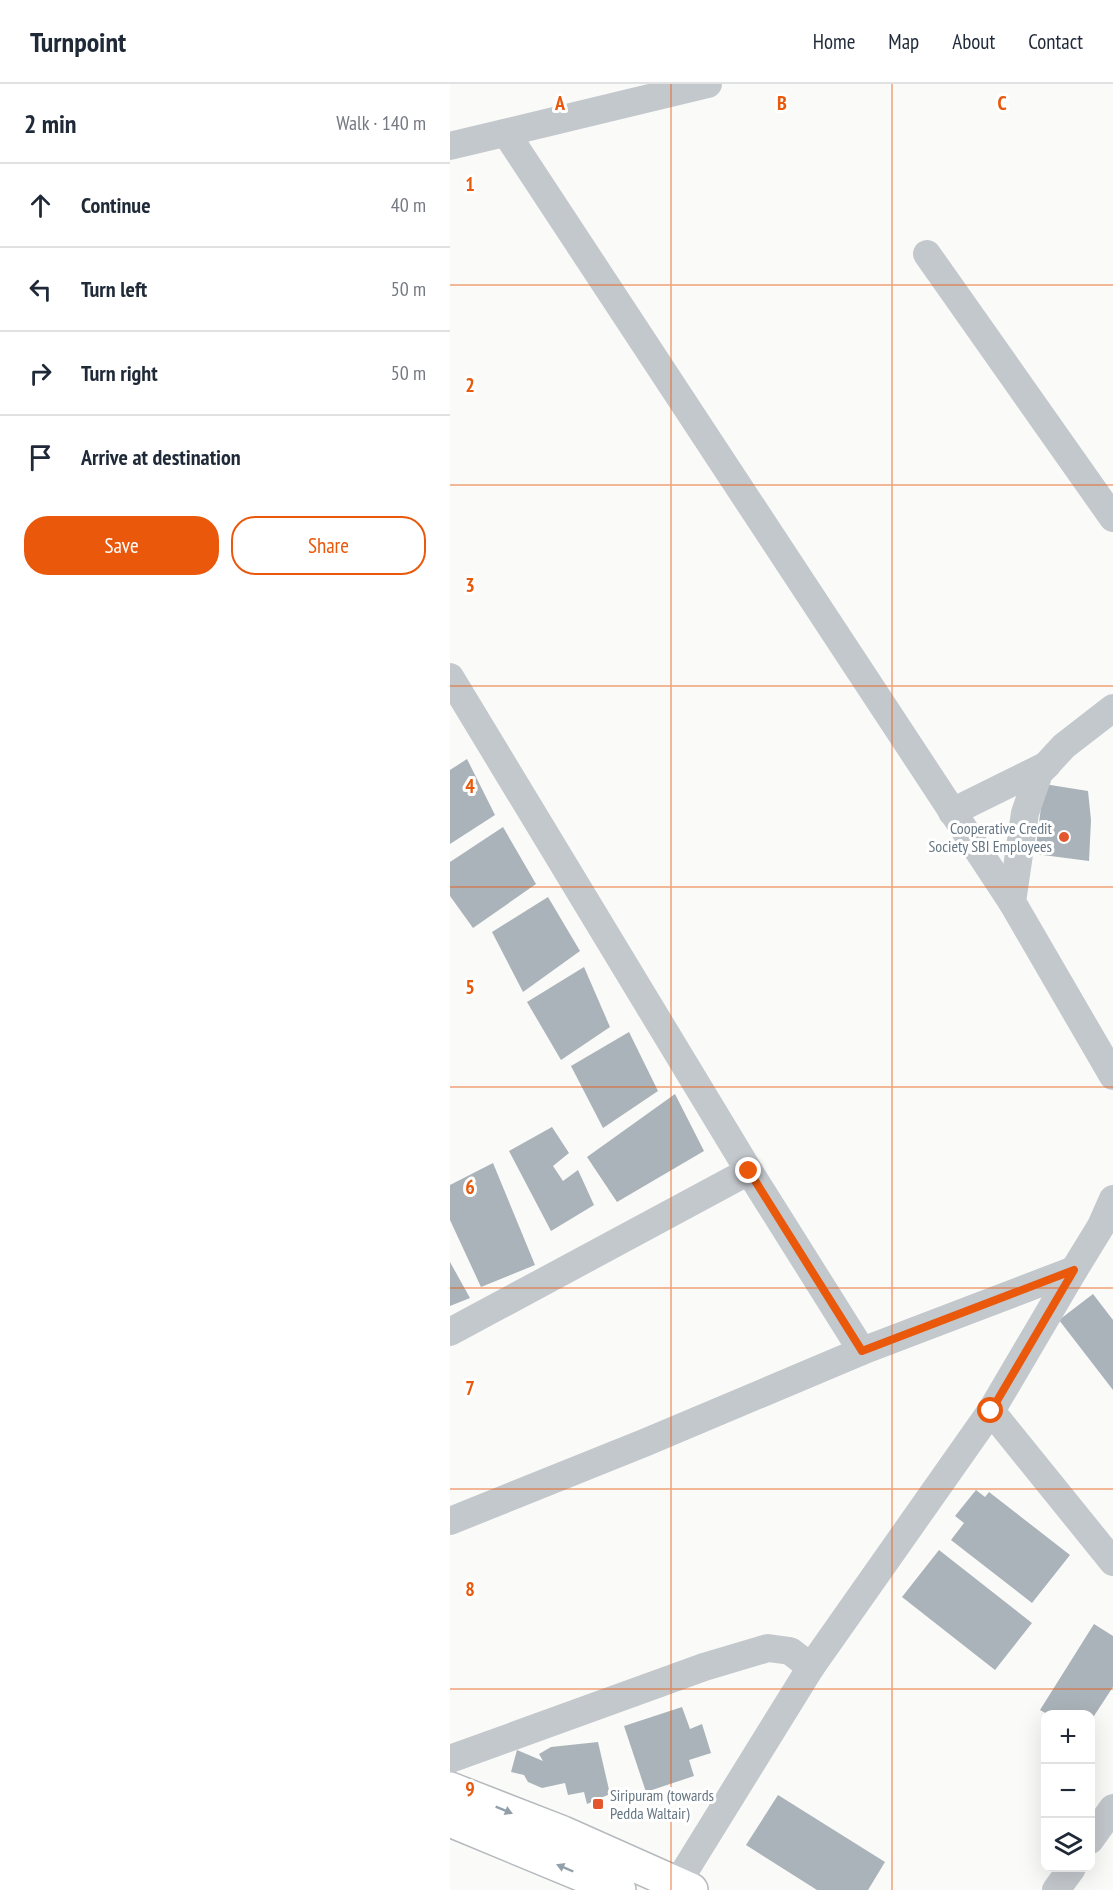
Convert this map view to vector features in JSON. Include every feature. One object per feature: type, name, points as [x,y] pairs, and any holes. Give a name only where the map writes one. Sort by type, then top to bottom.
[{"type":"main road","points":[[450,1789],[563,1833],[680,1888]]},
{"type":"main road","points":[[450,1820],[619,1890]]},
{"type":"street","points":[[450,146],[708,84]]},
{"type":"street","points":[[506,133],[1012,902],[1113,1076]]},
{"type":"street","points":[[927,254],[1113,518]]},
{"type":"street","points":[[450,677],[749,1171],[862,1351]]},
{"type":"street","points":[[1012,902],[1026,813],[1039,772],[1064,746],[1113,708]]},
{"type":"street","points":[[952,812],[1047,765]]},
{"type":"street","points":[[450,1332],[749,1171]]},
{"type":"street","points":[[680,1888],[811,1667],[991,1411],[1101,1226],[1113,1199]]},
{"type":"street","points":[[450,1521],[644,1443],[862,1351],[1074,1270]]},
{"type":"street","points":[[991,1411],[1113,1562]]},
{"type":"street","points":[[450,1759],[704,1667],[768,1648],[790,1651],[811,1667]]},
{"type":"street","points":[[1095,1833],[1113,1808]]},
{"type":"street","points":[[1056,1890],[1069,1872]]},
{"type":"building","points":[[467,759],[495,815],[450,844],[450,770]]},
{"type":"building","name":"Cooperative Credit Society SBI Employees","points":[[1044,784],[1088,791],[1091,820],[1089,861],[1035,854]]},
{"type":"building","points":[[503,827],[536,884],[473,928],[450,896],[450,862]]},
{"type":"building","points":[[548,897],[580,951],[523,992],[492,932]]},
{"type":"building","points":[[584,967],[610,1027],[561,1060],[527,1002]]},
{"type":"building","points":[[629,1032],[658,1091],[603,1128],[571,1066]]},
{"type":"building","points":[[675,1094],[704,1151],[617,1202],[587,1157]]},
{"type":"building","points":[[552,1127],[569,1153],[553,1166],[563,1181],[578,1170],[594,1205],[551,1231],[509,1151]]},
{"type":"building","points":[[493,1163],[535,1265],[481,1287],[450,1220],[450,1185]]},
{"type":"building","points":[[450,1262],[470,1298],[450,1306]]},
{"type":"building","points":[[1093,1294],[1113,1320],[1113,1390],[1059,1320]]},
{"type":"building","points":[[976,1490],[985,1497],[989,1492],[1070,1555],[1032,1603],[951,1540],[964,1523],[955,1516]]},
{"type":"building","points":[[939,1550],[1032,1623],[995,1670],[902,1597]]},
{"type":"building","points":[[1094,1624],[1113,1636],[1113,1687],[1095,1714],[1095,1710],[1040,1710]]},
{"type":"building","points":[[682,1707],[690,1729],[702,1724],[711,1753],[689,1760],[694,1776],[646,1792],[624,1726]]},
{"type":"building","points":[[598,1742],[610,1794],[587,1804],[584,1792],[568,1795],[565,1783],[542,1788],[528,1782],[524,1775],[511,1772],[517,1750],[543,1761],[539,1754],[551,1747]]},
{"type":"building","points":[[778,1795],[885,1862],[868,1890],[817,1890],[746,1845]]},
{"type":"place","name":"Cooperative Credit Society SBI Employees","points":[[1064,837]]},
{"type":"place","name":"Siripuram (towards Pedda Waltair)","points":[[598,1804]]},
{"type":"route","points":[[749,1171],[862,1351],[1074,1270],[991,1411]]}]
